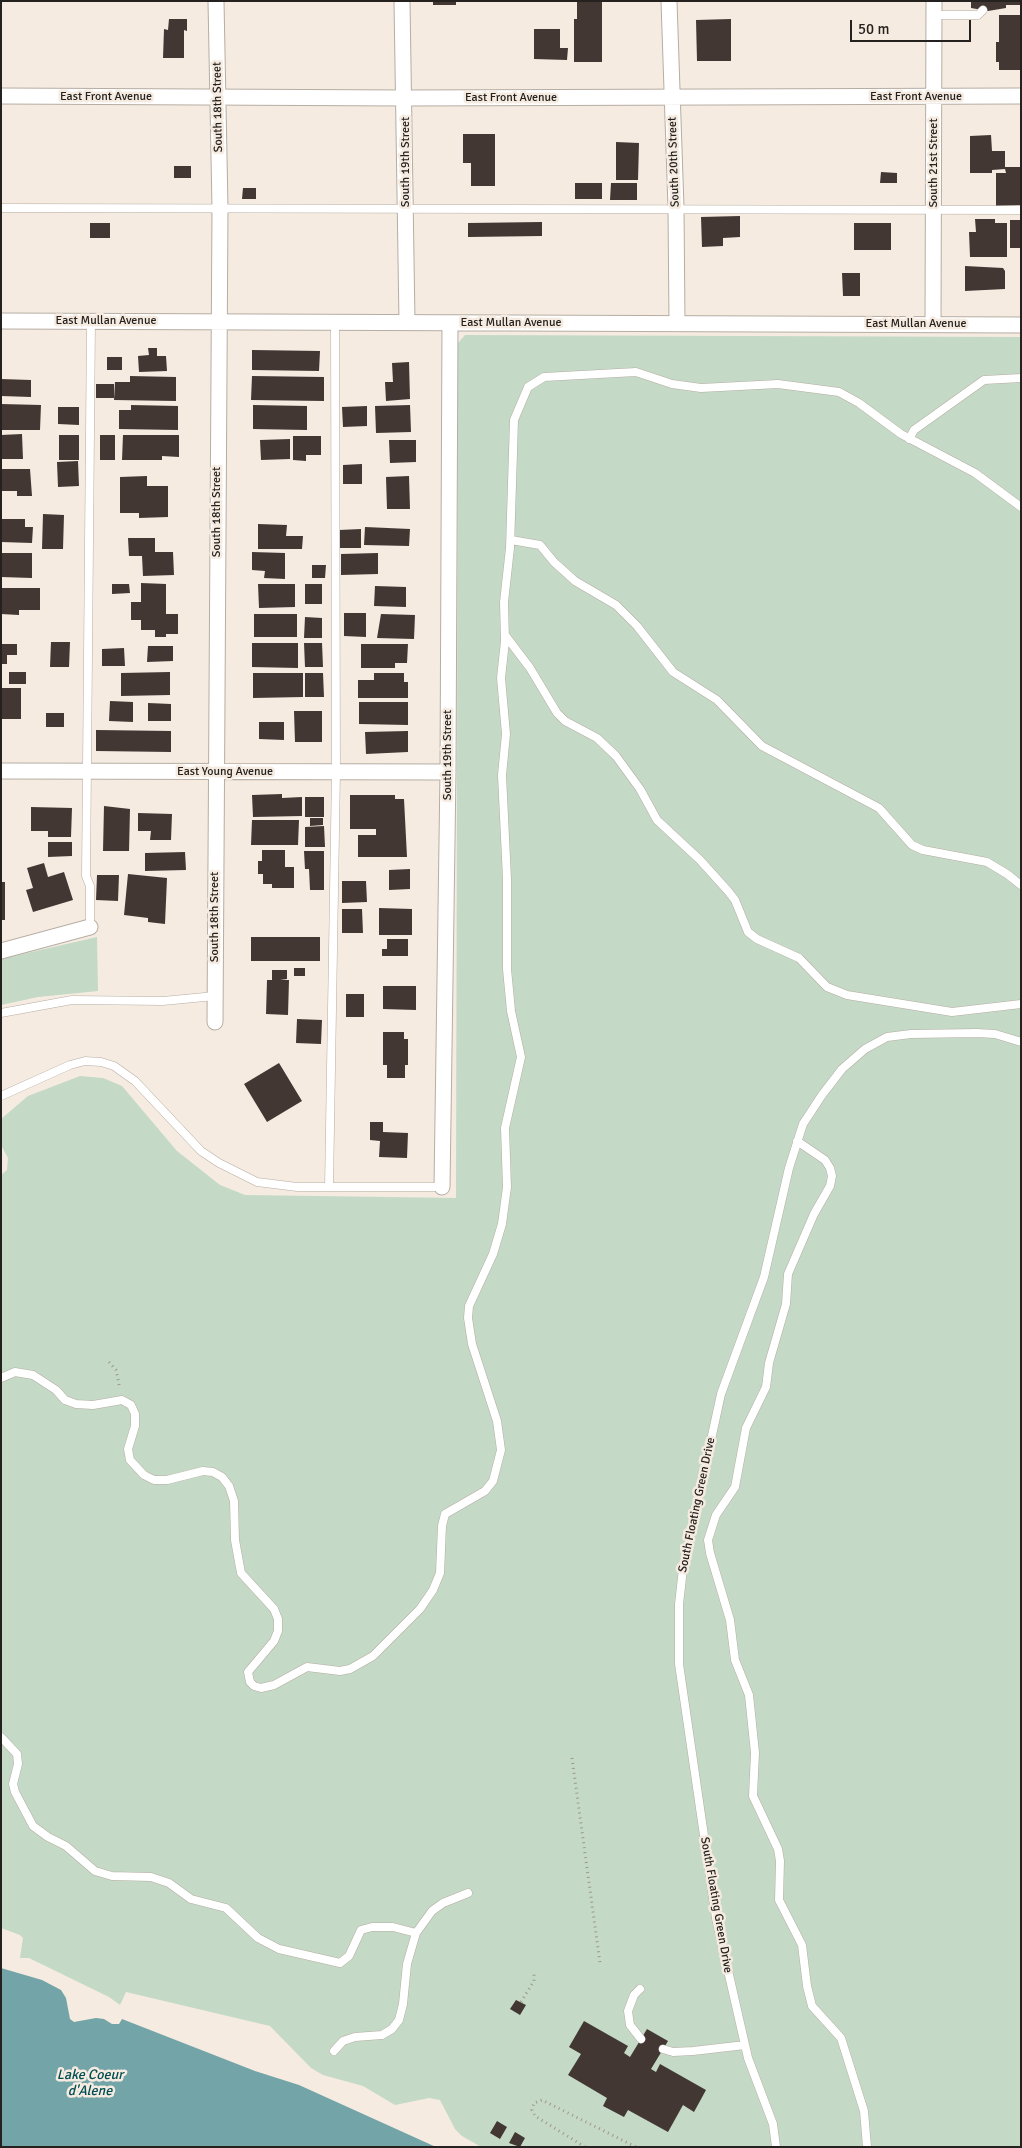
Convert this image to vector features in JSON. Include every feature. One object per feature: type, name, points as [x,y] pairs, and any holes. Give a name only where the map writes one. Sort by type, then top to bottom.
[{"type":"street","name":"South 18th Street","points":[[214,1022],[220,208],[216,1]]},
{"type":"street","name":"South 19th Street","points":[[402,1],[407,322]]},
{"type":"street","name":"South 20th Street","points":[[669,1],[676,208],[677,323]]},
{"type":"street","name":"South 21st Street","points":[[933,324],[934,8]]},
{"type":"street","name":"East Front Avenue","points":[[1,96],[217,98],[1021,96]]},
{"type":"street","name":"East Mullan Avenue","points":[[1,321],[1021,325]]},
{"type":"street","name":"South 19th Street","points":[[442,1187],[448,772],[450,323]]},
{"type":"street","name":"East Young Avenue","points":[[1,771],[448,772]]},
{"type":"street","points":[[1,951],[90,927]]},
{"type":"lane","points":[[934,8],[978,15],[983,10]]},
{"type":"lane","points":[[1,208],[1021,210]]},
{"type":"lane","points":[[90,927],[90,886],[86,876],[91,322]]},
{"type":"lane","points":[[329,1188],[336,772],[335,322]]},
{"type":"lane","points":[[1,1378],[14,1372],[33,1375],[56,1390],[65,1400],[76,1404],[93,1405],[122,1400],[131,1405],[135,1414],[135,1426],[128,1449],[130,1460],[144,1476],[154,1480],[167,1480],[203,1471],[222,1477],[229,1486],[234,1501],[234,1540],[241,1573],[274,1609],[278,1619],[278,1631],[274,1641],[248,1672],[250,1682],[261,1688],[278,1684],[307,1666],[340,1671],[350,1669],[373,1656],[420,1609],[433,1590],[440,1573],[442,1526],[446,1514],[485,1490],[493,1481],[498,1466],[499,1434],[491,1400],[472,1344],[468,1318],[469,1306],[493,1254],[502,1224],[507,1187],[505,1128],[521,1057],[512,1011],[508,969],[507,879],[502,775],[506,734],[501,678],[505,635],[504,602],[511,540],[514,420],[528,387],[544,377],[636,372],[672,384],[701,388],[778,384],[839,392],[909,439],[975,473],[1021,507]]},
{"type":"lane","points":[[909,439],[914,430],[984,380],[1021,378]]},
{"type":"lane","points":[[511,540],[540,545],[554,562],[576,581],[616,605],[637,626],[673,672],[717,700],[762,746],[879,808],[903,838],[912,845],[929,851],[987,862],[1021,885]]},
{"type":"lane","points":[[505,635],[530,668],[557,713],[565,721],[597,738],[610,750],[640,789],[658,820],[700,860],[728,891],[735,900],[748,932],[757,939],[799,958],[827,987],[847,994],[952,1012],[1021,1004]]},
{"type":"lane","points":[[1,1013],[72,1000],[163,1001],[215,996]]},
{"type":"lane","name":"South Floating Green Drive","points":[[776,2147],[772,2124],[745,2045],[716,1918],[679,1664],[679,1604],[683,1569],[721,1394],[764,1276],[788,1168],[803,1124],[842,1069],[865,1049],[887,1037],[911,1034],[977,1033],[995,1034],[1021,1042]]},
{"type":"lane","points":[[1,1096],[70,1065],[84,1062],[101,1062],[114,1066],[135,1081],[184,1134],[219,1163],[257,1182],[297,1188],[442,1187]]},
{"type":"lane","points":[[798,1141],[825,1160],[832,1176],[830,1186],[814,1214],[788,1274],[786,1304],[769,1363],[766,1387],[746,1428],[736,1487],[716,1515],[708,1540],[710,1553],[730,1620],[735,1660],[749,1695],[755,1753],[753,1796],[756,1807],[778,1850],[780,1861],[779,1900],[802,1945],[807,1986],[812,2006],[841,2038],[864,2111],[867,2147]]},
{"type":"lane","points":[[1,1737],[16,1754],[18,1764],[13,1784],[15,1792],[33,1826],[48,1837],[66,1846],[95,1871],[112,1876],[151,1877],[169,1883],[191,1899],[226,1908],[258,1938],[275,1948],[335,1963],[340,1963],[349,1956],[361,1930],[366,1928],[393,1927],[416,1933]]},
{"type":"lane","points":[[334,2051],[343,2041],[355,2037],[382,2035],[392,2029],[399,2020],[403,2004],[410,1950],[416,1933],[432,1911],[443,1903],[468,1894]]},
{"type":"lane","points":[[640,1989],[634,1996],[628,2011],[630,2025],[641,2039]]},
{"type":"lane","points":[[663,2049],[673,2052],[745,2045]]},
{"type":"path","points":[[109,1362],[118,1376],[122,1400]]},
{"type":"path","points":[[572,1758],[600,1963]]},
{"type":"path","points":[[521,2002],[534,1981],[534,1972]]},
{"type":"path","points":[[585,2147],[535,2116],[532,2110],[534,2103],[542,2100],[636,2147]]},
{"type":"green space","points":[[465,335],[1021,337],[1021,2147],[481,2147],[462,2136],[455,2129],[440,2100],[429,2098],[395,2105],[363,2086],[323,2075],[311,2068],[270,2026],[126,1992],[120,2005],[109,1997],[29,1958],[20,1958],[23,1938],[1,1928],[1,1175],[7,1170],[8,1158],[1,1145],[1,1119],[28,1096],[80,1076],[103,1078],[122,1086],[177,1151],[220,1185],[245,1195],[456,1198],[458,343]]},
{"type":"green space","points":[[97,937],[98,991],[38,997],[1,1005],[1,959]]},
{"type":"water","name":"Lake Coeur d'Alene","points":[[1,1968],[42,1980],[61,1990],[66,1998],[70,2019],[74,2022],[96,2018],[104,2019],[112,2024],[119,2024],[122,2019],[255,2071],[299,2085],[436,2147],[1,2147]]},
{"type":"building","points":[[433,1],[456,1],[456,5],[433,5]]},
{"type":"building","points":[[577,1],[602,1],[602,62],[574,62],[574,19],[577,19]]},
{"type":"building","points":[[971,1],[1021,1],[1021,5],[1006,5],[1006,8],[988,11],[971,8]]},
{"type":"building","points":[[999,15],[1021,15],[1021,70],[999,70],[999,62],[996,62],[996,42],[999,42]]},
{"type":"building","points":[[169,19],[187,19],[187,31],[184,30],[184,58],[163,58],[164,29],[168,30]]},
{"type":"building","points":[[731,19],[731,61],[697,61],[696,20]]},
{"type":"building","points":[[534,29],[560,29],[560,48],[568,48],[567,60],[534,59]]},
{"type":"building","points":[[463,134],[495,134],[495,186],[471,186],[471,163],[463,163]]},
{"type":"building","points":[[991,135],[992,151],[1005,151],[1005,167],[1021,167],[1021,205],[996,206],[996,173],[1006,173],[1005,169],[992,170],[992,173],[970,173],[970,136]]},
{"type":"building","points":[[616,142],[639,143],[638,180],[616,180]]},
{"type":"building","points":[[174,166],[191,166],[191,178],[174,178]]},
{"type":"building","points":[[881,172],[897,173],[897,183],[880,183]]},
{"type":"building","points":[[575,183],[602,183],[602,199],[575,199]]},
{"type":"building","points":[[611,183],[637,183],[637,200],[610,200]]},
{"type":"building","points":[[243,188],[256,188],[256,199],[242,199]]},
{"type":"building","points":[[740,216],[740,237],[723,238],[723,246],[702,247],[701,217]]},
{"type":"building","points":[[975,219],[995,219],[995,223],[1007,223],[1007,257],[970,257],[969,232],[976,232]]},
{"type":"building","points":[[1010,220],[1021,220],[1021,248],[1010,248]]},
{"type":"building","points":[[542,222],[542,236],[468,237],[468,223]]},
{"type":"building","points":[[90,223],[110,223],[110,238],[90,238]]},
{"type":"building","points":[[854,223],[891,223],[891,250],[854,250]]},
{"type":"building","points":[[965,266],[1003,268],[1005,271],[1005,289],[965,291]]},
{"type":"building","points":[[842,273],[860,273],[860,296],[843,296]]},
{"type":"building","points":[[148,348],[157,348],[157,356],[166,356],[167,371],[139,372],[138,356],[149,355]]},
{"type":"building","points":[[252,350],[320,351],[319,371],[252,370]]},
{"type":"building","points":[[107,357],[122,357],[122,370],[107,370]]},
{"type":"building","points":[[409,362],[410,399],[386,401],[385,382],[393,382],[392,363]]},
{"type":"building","points":[[130,376],[176,377],[176,401],[114,400],[115,382],[130,382]]},
{"type":"building","points":[[252,376],[324,377],[324,401],[251,400]]},
{"type":"building","points":[[1,379],[31,380],[31,397],[1,396]]},
{"type":"building","points":[[96,384],[114,384],[114,398],[96,398]]},
{"type":"building","points":[[1,404],[41,405],[40,430],[1,430]]},
{"type":"building","points":[[131,405],[178,406],[178,430],[119,429],[119,410],[131,410]]},
{"type":"building","points":[[253,405],[307,406],[307,430],[253,429]]},
{"type":"building","points":[[410,405],[411,432],[376,433],[375,406]]},
{"type":"building","points":[[367,406],[367,426],[343,427],[342,407]]},
{"type":"building","points":[[58,407],[79,407],[79,425],[58,424]]},
{"type":"building","points":[[22,434],[23,459],[1,459],[1,435]]},
{"type":"building","points":[[59,435],[79,435],[79,460],[59,460]]},
{"type":"building","points":[[100,435],[115,435],[115,460],[100,460]]},
{"type":"building","points":[[123,435],[179,435],[179,457],[162,456],[162,460],[122,460]]},
{"type":"building","points":[[293,436],[321,436],[321,455],[306,455],[306,461],[293,460]]},
{"type":"building","points":[[290,439],[290,459],[261,460],[260,440]]},
{"type":"building","points":[[389,440],[416,440],[416,462],[390,463]]},
{"type":"building","points":[[78,461],[79,486],[58,487],[57,462]]},
{"type":"building","points":[[362,464],[362,484],[343,484],[343,465]]},
{"type":"building","points":[[1,469],[30,469],[32,496],[17,496],[17,491],[1,491]]},
{"type":"building","points":[[147,476],[147,486],[168,486],[168,517],[139,518],[139,513],[120,513],[120,477]]},
{"type":"building","points":[[409,476],[410,509],[387,509],[386,477]]},
{"type":"building","points":[[43,514],[64,515],[63,549],[42,549]]},
{"type":"building","points":[[1,519],[25,519],[25,527],[33,527],[32,543],[1,542]]},
{"type":"building","points":[[258,524],[287,525],[286,536],[303,536],[302,549],[258,549]]},
{"type":"building","points":[[365,527],[410,529],[409,546],[364,545]]},
{"type":"building","points":[[361,529],[361,548],[340,548],[339,530]]},
{"type":"building","points":[[128,538],[155,538],[155,552],[173,552],[174,575],[143,576],[142,556],[129,556]]},
{"type":"building","points":[[252,552],[285,553],[285,579],[264,578],[265,571],[252,570]]},
{"type":"building","points":[[1,553],[32,553],[32,578],[1,577]]},
{"type":"building","points":[[378,553],[378,574],[341,575],[341,554]]},
{"type":"building","points":[[312,565],[326,565],[325,578],[312,578]]},
{"type":"building","points":[[141,583],[166,584],[166,614],[178,614],[178,634],[166,634],[166,637],[155,637],[155,630],[141,630],[141,620],[131,620],[131,602],[141,602]]},
{"type":"building","points":[[112,584],[129,584],[130,593],[112,594]]},
{"type":"building","points":[[258,584],[295,584],[295,607],[259,608]]},
{"type":"building","points":[[305,584],[322,584],[322,604],[305,604]]},
{"type":"building","points":[[375,586],[406,587],[406,607],[374,606]]},
{"type":"building","points":[[1,588],[40,588],[40,610],[19,610],[19,615],[1,614]]},
{"type":"building","points":[[344,613],[366,613],[366,637],[344,636]]},
{"type":"building","points":[[254,614],[297,614],[297,637],[254,637]]},
{"type":"building","points":[[381,614],[415,615],[414,639],[377,638]]},
{"type":"building","points":[[305,617],[322,618],[322,638],[304,638]]},
{"type":"building","points":[[51,642],[70,642],[69,667],[50,667]]},
{"type":"building","points":[[252,643],[298,643],[298,668],[252,667]]},
{"type":"building","points":[[304,643],[322,643],[323,667],[305,667]]},
{"type":"building","points":[[1,644],[17,644],[17,655],[7,655],[7,664],[1,664]]},
{"type":"building","points":[[361,644],[408,644],[407,663],[395,663],[395,668],[361,668]]},
{"type":"building","points":[[148,646],[173,646],[173,661],[147,662]]},
{"type":"building","points":[[124,648],[125,666],[102,666],[102,649]]},
{"type":"building","points":[[9,672],[26,672],[26,684],[9,684]]},
{"type":"building","points":[[170,672],[170,695],[121,696],[121,673]]},
{"type":"building","points":[[253,673],[303,673],[303,697],[253,698]]},
{"type":"building","points":[[305,673],[323,673],[324,697],[305,697]]},
{"type":"building","points":[[374,673],[404,673],[404,682],[408,682],[408,698],[358,698],[358,680],[374,680]]},
{"type":"building","points":[[1,688],[21,688],[21,719],[1,719]]},
{"type":"building","points":[[110,701],[133,702],[133,722],[109,721]]},
{"type":"building","points":[[359,702],[408,702],[408,725],[359,724]]},
{"type":"building","points":[[148,703],[171,704],[171,721],[148,721]]},
{"type":"building","points":[[294,711],[322,711],[322,742],[295,742]]},
{"type":"building","points":[[46,713],[64,713],[64,727],[46,727]]},
{"type":"building","points":[[259,722],[284,722],[284,740],[259,739]]},
{"type":"building","points":[[96,730],[171,731],[171,752],[96,751]]},
{"type":"building","points":[[408,731],[408,752],[366,754],[365,732]]},
{"type":"building","points":[[282,794],[282,798],[302,797],[302,816],[253,817],[252,795]]},
{"type":"building","points":[[350,795],[395,795],[395,799],[404,799],[407,857],[358,857],[358,835],[376,835],[376,829],[350,829]]},
{"type":"building","points":[[305,797],[324,797],[324,817],[305,817]]},
{"type":"building","points":[[104,806],[130,809],[129,851],[103,851]]},
{"type":"building","points":[[31,807],[72,808],[71,837],[48,837],[48,831],[31,831]]},
{"type":"building","points":[[138,813],[172,814],[171,840],[150,840],[151,831],[138,831]]},
{"type":"building","points":[[310,818],[323,818],[323,825],[310,826]]},
{"type":"building","points":[[252,820],[299,820],[298,845],[251,845]]},
{"type":"building","points":[[324,826],[325,847],[305,847],[305,827]]},
{"type":"building","points":[[48,842],[72,842],[72,856],[48,857]]},
{"type":"building","points":[[262,850],[285,850],[285,867],[294,867],[294,888],[272,888],[272,884],[263,884],[263,874],[258,874],[258,861],[262,861]]},
{"type":"building","points":[[304,851],[324,851],[324,890],[310,890],[309,869],[305,869]]},
{"type":"building","points":[[185,852],[186,870],[145,871],[145,853]]},
{"type":"building","points":[[44,863],[48,877],[64,872],[73,900],[33,912],[26,890],[33,888],[27,868]]},
{"type":"building","points":[[410,869],[410,889],[389,890],[389,870]]},
{"type":"building","points":[[128,874],[167,878],[165,924],[148,922],[148,918],[124,915]]},
{"type":"building","points":[[97,875],[119,875],[118,901],[96,900]]},
{"type":"building","points":[[342,881],[366,881],[367,902],[342,903]]},
{"type":"building","points":[[1,882],[5,882],[5,920],[1,920]]},
{"type":"building","points":[[379,908],[412,909],[412,935],[379,935]]},
{"type":"building","points":[[342,909],[362,909],[363,933],[342,933]]},
{"type":"building","points":[[251,937],[320,937],[320,961],[251,961]]},
{"type":"building","points":[[387,939],[408,939],[408,956],[382,956],[382,949],[387,949]]},
{"type":"building","points":[[294,968],[305,968],[305,976],[294,976]]},
{"type":"building","points":[[272,970],[287,970],[287,979],[280,980],[289,980],[288,1015],[266,1014],[267,980],[272,980]]},
{"type":"building","points":[[383,986],[416,986],[416,1010],[383,1009]]},
{"type":"building","points":[[346,994],[364,994],[364,1017],[346,1017]]},
{"type":"building","points":[[297,1019],[322,1020],[321,1044],[296,1043]]},
{"type":"building","points":[[383,1032],[404,1032],[404,1039],[408,1039],[408,1065],[405,1065],[405,1078],[387,1078],[387,1065],[383,1065]]},
{"type":"building","points":[[279,1063],[302,1101],[267,1122],[244,1084]]},
{"type":"building","points":[[370,1122],[383,1122],[383,1132],[408,1133],[407,1158],[379,1157],[380,1141],[370,1140]]},
{"type":"building","points":[[516,2000],[526,2005],[520,2015],[510,2009]]},
{"type":"building","points":[[584,2021],[628,2046],[624,2053],[630,2057],[647,2029],[668,2041],[651,2069],[656,2072],[660,2064],[706,2090],[694,2112],[683,2105],[668,2132],[628,2110],[624,2117],[603,2106],[607,2098],[568,2075],[581,2054],[569,2047]]},
{"type":"building","points":[[497,2121],[507,2127],[500,2139],[490,2133]]},
{"type":"building","points":[[515,2132],[525,2138],[520,2147],[509,2143]]}]
